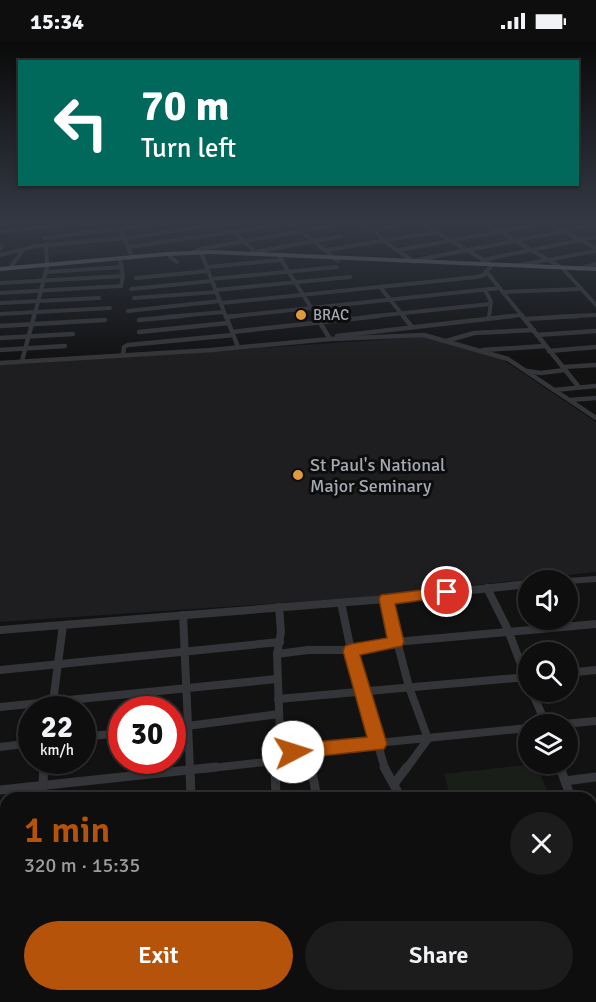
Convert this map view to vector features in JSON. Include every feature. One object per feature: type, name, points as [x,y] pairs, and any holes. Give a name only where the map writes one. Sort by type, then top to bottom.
[{"type":"highway","points":[[0,270],[47,268]]},
{"type":"highway","points":[[0,270],[51,268]]},
{"type":"highway","points":[[484,268],[596,271]]},
{"type":"highway","points":[[489,268],[494,268]]},
{"type":"highway","points":[[528,268],[596,271]]},
{"type":"street","points":[[22,361],[47,268]]},
{"type":"street","points":[[0,293],[120,286],[123,276],[122,268]]},
{"type":"street","points":[[136,278],[216,268]]},
{"type":"street","points":[[286,268],[330,338]]},
{"type":"street","points":[[131,289],[309,268]]},
{"type":"street","points":[[128,311],[477,277],[484,275],[489,268],[502,290],[578,386]]},
{"type":"street","points":[[562,268],[596,305]]},
{"type":"street","points":[[578,269],[582,268]]},
{"type":"street","points":[[207,269],[238,347]]},
{"type":"street","points":[[0,283],[123,276]]},
{"type":"street","points":[[134,298],[350,277]]},
{"type":"street","points":[[380,287],[412,327]]},
{"type":"street","points":[[139,320],[311,308],[485,290],[579,289]]},
{"type":"street","points":[[485,290],[490,304],[489,318]]},
{"type":"street","points":[[588,296],[596,296]]},
{"type":"street","points":[[0,303],[99,298]]},
{"type":"street","points":[[123,355],[124,347],[128,345],[490,304]]},
{"type":"street","points":[[0,314],[110,308]]},
{"type":"street","points":[[0,363],[238,347],[489,318],[596,315]]},
{"type":"street","points":[[0,326],[105,320]]},
{"type":"street","points":[[139,332],[228,323]]},
{"type":"street","points":[[446,341],[451,337],[483,332],[596,331]]},
{"type":"street","points":[[0,338],[73,334]]},
{"type":"street","points":[[330,338],[353,340],[424,335],[483,350],[512,361],[596,418]]},
{"type":"street","points":[[0,350],[65,346]]},
{"type":"street","points":[[483,350],[545,346]]},
{"type":"street","points":[[549,351],[596,347]]},
{"type":"street","points":[[527,371],[542,373],[596,365]]},
{"type":"street","points":[[554,390],[596,386]]},
{"type":"street","points":[[569,400],[596,398]]},
{"type":"street","points":[[578,580],[596,579]]},
{"type":"street","points":[[0,630],[341,603],[518,585]]},
{"type":"street","points":[[487,588],[518,656]]},
{"type":"street","points":[[386,599],[409,687],[428,739]]},
{"type":"street","points":[[341,603],[351,651],[385,769],[398,792]]},
{"type":"street","points":[[276,792],[279,607]]},
{"type":"street","points":[[183,615],[190,726],[191,792]]},
{"type":"street","points":[[278,654],[308,650],[351,651],[396,642],[508,630],[596,624]]},
{"type":"street","points":[[54,696],[63,625]]},
{"type":"street","points":[[0,670],[280,642]]},
{"type":"street","points":[[578,672],[596,670]]},
{"type":"street","points":[[96,700],[188,687],[277,679]]},
{"type":"street","points":[[278,699],[518,680]]},
{"type":"street","points":[[0,707],[18,707]]},
{"type":"street","points":[[186,726],[279,714]]},
{"type":"street","points":[[578,723],[596,721]]},
{"type":"street","points":[[0,790],[191,769],[308,750],[518,729]]},
{"type":"street","points":[[394,784],[428,739]]},
{"type":"street","points":[[0,747],[18,745]]},
{"type":"street","points":[[308,750],[316,792]]},
{"type":"street","points":[[43,792],[44,774]]},
{"type":"street","points":[[563,774],[569,792]]},
{"type":"street","points":[[565,781],[596,777]]},
{"type":"shaded area","name":"St Paul's National Major Seminary","points":[[426,337],[502,359],[596,422],[596,572],[578,574],[578,570],[518,570],[518,580],[355,598],[0,622],[0,365]]},
{"type":"shaded area","points":[[518,766],[518,774],[540,774],[548,792],[449,792],[444,774]]},
{"type":"place","name":"BRAC","points":[[301,315]]},
{"type":"place","name":"St Paul's National Major Seminary","points":[[298,475]]},
{"type":"route","points":[[293,752],[378,744],[351,651],[396,642],[386,599],[447,592]]}]
